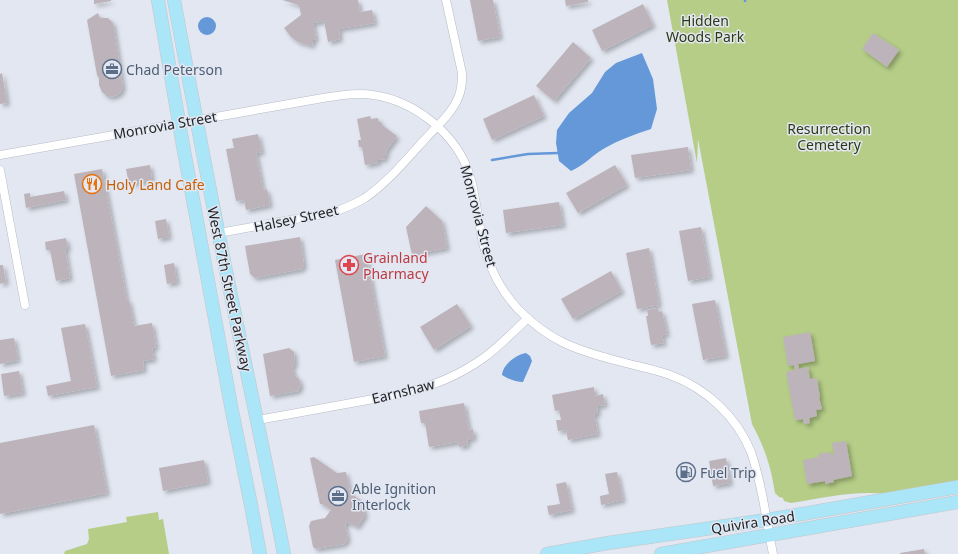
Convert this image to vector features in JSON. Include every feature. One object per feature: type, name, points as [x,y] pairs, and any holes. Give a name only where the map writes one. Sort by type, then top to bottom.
[{"type":"main road","name":"West 87th Street Parkway","points":[[158,0],[182,140],[260,554]]},
{"type":"main road","name":"West 87th Street Parkway","points":[[174,0],[196,120],[284,554]]},
{"type":"main road","name":"Quivira Road","points":[[547,554],[608,543],[767,520],[958,487]]},
{"type":"main road","points":[[930,492],[932,506]]},
{"type":"main road","name":"Quivira Road","points":[[661,554],[958,502]]},
{"type":"street","name":"Halsey Street","points":[[219,233],[334,212],[350,206],[364,198],[379,187],[390,176],[451,110],[462,85],[459,57],[446,0]]},
{"type":"street","name":"Monrovia Street","points":[[0,155],[352,94],[389,98],[407,105],[422,113],[445,134],[456,147],[467,167],[474,194],[483,244],[496,277],[517,308],[542,330],[578,350],[671,375],[691,385],[707,395],[721,407],[732,420],[742,434],[751,452],[757,472],[773,554]]},
{"type":"street","points":[[0,170],[24,305]]},
{"type":"street","name":"Earnshaw","points":[[258,420],[415,391],[444,380],[482,359],[528,318]]},
{"type":"green space","name":"Resurrection Cemetery","points":[[667,0],[958,0],[958,481],[887,494],[851,494],[791,503],[784,501],[783,498],[779,497],[775,493],[767,458],[761,441],[752,424],[698,139],[697,163]]},
{"type":"green space","points":[[158,512],[159,520],[163,519],[169,554],[64,554],[65,551],[87,544],[89,539],[88,529],[127,522],[126,517]]},
{"type":"water","points":[[207,17],[213,20],[216,26],[213,32],[207,35],[201,32],[198,26],[201,20]]},
{"type":"water","points":[[642,53],[653,79],[657,109],[651,129],[627,137],[610,145],[571,171],[559,161],[556,143],[557,130],[569,113],[592,93],[605,72],[616,63]]},
{"type":"water","points":[[526,353],[530,356],[532,361],[523,382],[512,380],[502,375],[507,364],[518,356]]},
{"type":"building","points":[[94,0],[111,0],[111,1],[94,4]]},
{"type":"building","points":[[282,0],[358,0],[360,12],[372,10],[375,23],[339,29],[340,39],[328,42],[324,21],[313,23],[316,39],[313,40],[312,46],[298,42],[291,37],[284,28],[301,15],[299,5]]},
{"type":"building","points":[[470,0],[493,0],[500,37],[478,41]]},
{"type":"building","points":[[565,0],[588,0],[588,2],[566,6]]},
{"type":"building","points":[[643,4],[653,25],[602,51],[592,30]]},
{"type":"building","points":[[98,13],[100,18],[108,18],[113,23],[123,87],[120,93],[115,96],[108,97],[102,92],[99,85],[99,78],[97,75],[87,20]]},
{"type":"building","points":[[873,33],[899,50],[887,67],[862,49]]},
{"type":"building","points":[[573,42],[591,58],[554,101],[536,86]]},
{"type":"building","points":[[2,73],[7,103],[0,104],[0,74]]},
{"type":"building","points":[[534,95],[544,116],[492,140],[483,119]]},
{"type":"building","points":[[370,116],[371,119],[378,118],[382,125],[397,136],[386,151],[387,154],[385,155],[385,159],[378,160],[378,163],[365,165],[362,147],[359,147],[358,140],[361,140],[357,119]]},
{"type":"building","points":[[258,134],[262,152],[256,153],[263,190],[267,189],[270,205],[246,210],[244,200],[236,201],[226,149],[234,148],[232,139]]},
{"type":"building","points":[[688,147],[691,170],[635,178],[631,155]]},
{"type":"building","points":[[150,165],[152,180],[129,184],[126,169]]},
{"type":"building","points":[[615,165],[627,185],[578,213],[566,193]]},
{"type":"building","points":[[102,169],[127,301],[129,300],[134,326],[152,323],[156,347],[152,348],[154,359],[143,361],[144,370],[111,376],[74,174]]},
{"type":"building","points":[[64,191],[66,200],[26,208],[24,194],[30,193],[30,197]]},
{"type":"building","points":[[559,202],[563,225],[506,233],[503,210]]},
{"type":"building","points":[[426,206],[442,221],[447,248],[412,255],[406,227]]},
{"type":"building","points":[[166,219],[169,237],[158,239],[155,221]]},
{"type":"building","points":[[701,227],[710,277],[688,281],[679,231]]},
{"type":"building","points":[[300,237],[304,265],[302,269],[255,278],[250,274],[245,246]]},
{"type":"building","points":[[66,238],[68,249],[65,249],[70,278],[56,281],[50,250],[46,250],[45,242]]},
{"type":"building","points":[[649,248],[659,305],[637,309],[626,253]]},
{"type":"building","points":[[366,254],[385,356],[354,362],[335,260]]},
{"type":"building","points":[[174,263],[177,282],[167,284],[164,265]]},
{"type":"building","points":[[0,265],[3,265],[6,282],[0,284]]},
{"type":"building","points":[[611,271],[622,291],[573,319],[561,299]]},
{"type":"building","points":[[715,300],[726,356],[703,360],[692,304]]},
{"type":"building","points":[[457,304],[471,326],[434,350],[420,327]]},
{"type":"building","points":[[658,308],[659,312],[662,311],[667,334],[662,335],[664,343],[651,345],[646,316],[648,316],[647,310]]},
{"type":"building","points":[[85,324],[97,387],[48,396],[46,386],[71,381],[61,328]]},
{"type":"building","points":[[810,332],[815,361],[798,364],[799,369],[808,367],[810,379],[817,378],[819,398],[822,409],[816,410],[817,416],[809,418],[810,423],[804,424],[803,419],[795,420],[786,372],[795,370],[794,365],[788,366],[783,337]]},
{"type":"building","points":[[14,338],[18,360],[0,364],[0,340]]},
{"type":"building","points":[[289,348],[294,352],[295,364],[292,366],[294,374],[299,379],[301,385],[298,391],[270,396],[263,354]]},
{"type":"building","points":[[19,371],[23,393],[4,396],[1,374]]},
{"type":"building","points":[[594,387],[595,396],[603,394],[605,405],[597,406],[598,414],[594,414],[598,434],[568,440],[566,430],[558,431],[556,420],[561,420],[559,410],[555,411],[552,395]]},
{"type":"building","points":[[464,403],[469,430],[473,429],[474,438],[467,440],[468,445],[459,447],[458,442],[429,447],[425,423],[421,423],[419,411]]},
{"type":"building","points":[[94,425],[107,493],[0,514],[0,443]]},
{"type":"building","points":[[846,441],[852,476],[833,480],[834,482],[825,484],[825,481],[807,484],[803,460],[819,457],[818,454],[831,452],[831,455],[834,454],[832,443]]},
{"type":"building","points":[[314,457],[337,473],[346,472],[350,493],[362,501],[365,515],[357,527],[347,522],[345,525],[348,539],[344,544],[316,549],[313,547],[309,526],[311,521],[325,518],[331,510],[320,504],[310,458]]},
{"type":"building","points":[[726,458],[730,483],[713,486],[709,461]]},
{"type":"building","points":[[204,460],[208,482],[163,491],[159,468]]},
{"type":"building","points":[[617,472],[623,500],[601,505],[600,496],[609,494],[605,474]]},
{"type":"building","points":[[566,482],[572,510],[549,515],[547,506],[560,504],[556,484]]},
{"type":"building","points":[[924,549],[925,554],[900,554],[900,553]]},
{"type":"waterway","points":[[492,160],[528,154],[558,153]]},
{"type":"place","name":"Chad Peterson","points":[[112,69]]},
{"type":"place","name":"Holy Land Cafe","points":[[92,184]]},
{"type":"place","name":"Grainland Pharmacy","points":[[349,265]]},
{"type":"place","name":"Fuel Trip","points":[[686,472]]},
{"type":"place","name":"Able Ignition Interlock","points":[[338,496]]},
{"type":"park label","name":"Hidden Woods Park","points":[[705,28]]}]
